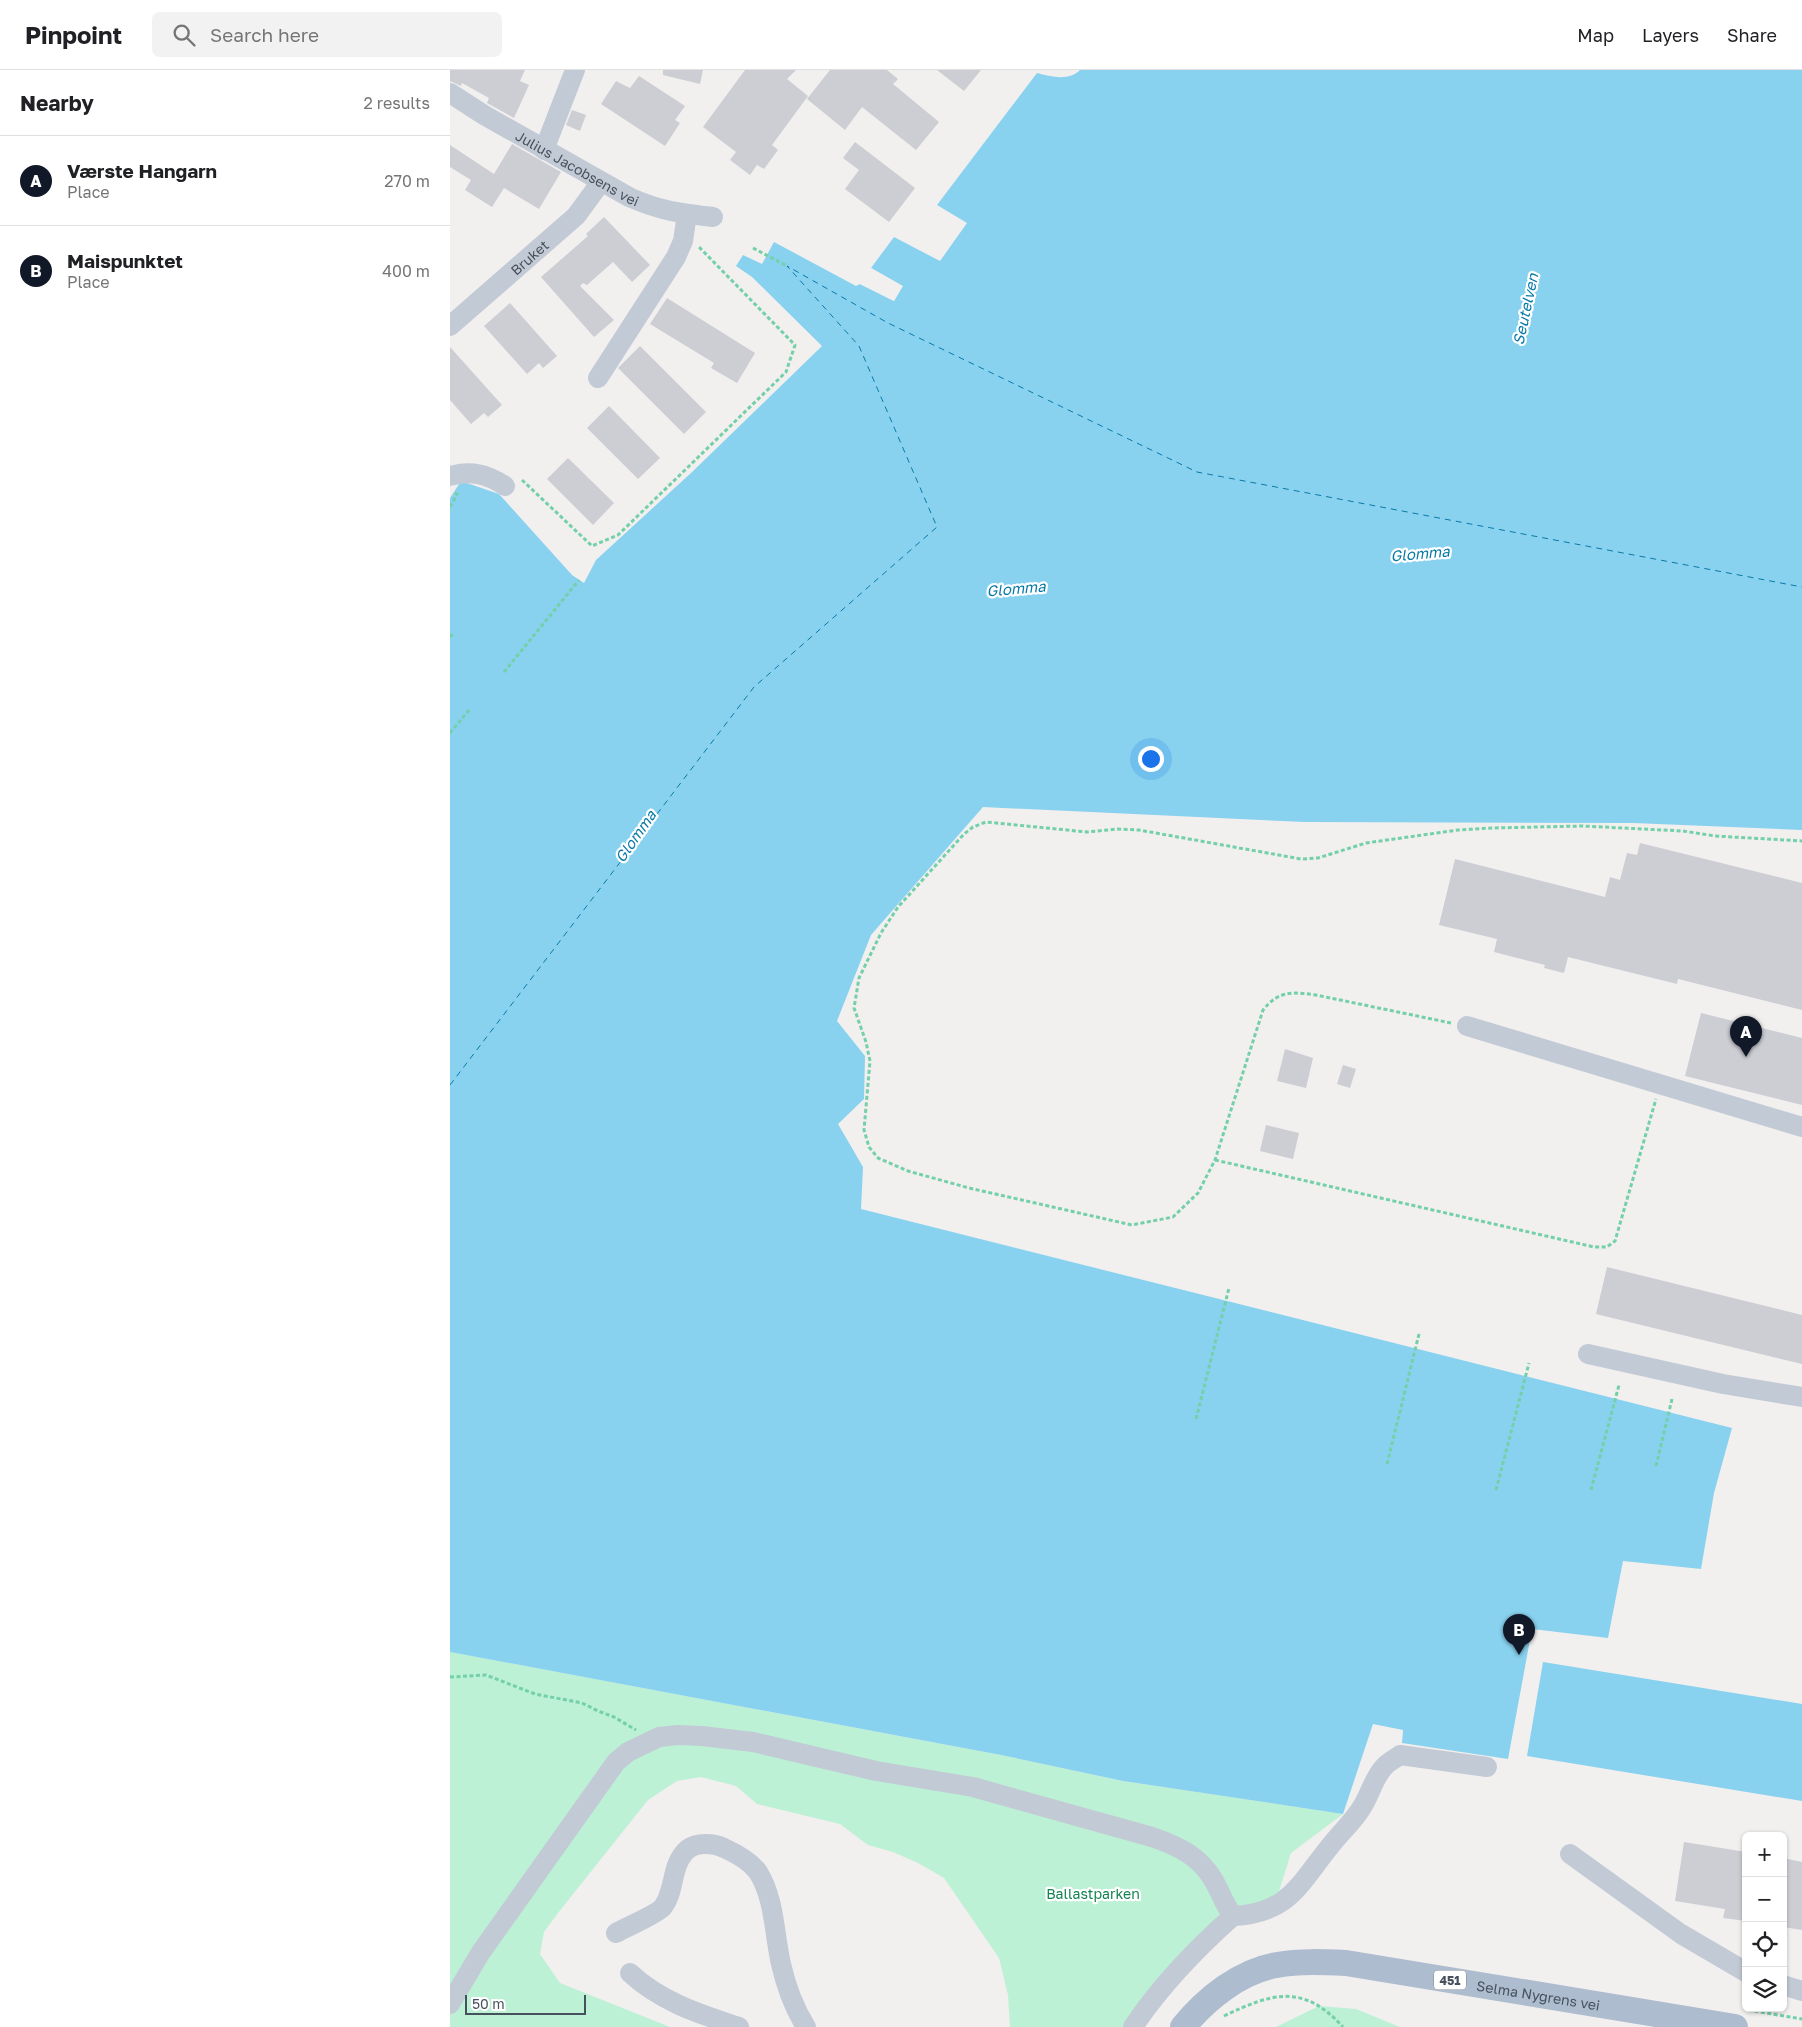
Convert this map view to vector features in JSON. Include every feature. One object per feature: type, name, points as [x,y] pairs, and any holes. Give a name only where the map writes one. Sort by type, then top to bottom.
[{"type":"main road","name":"Selma Nygrens vei","points":[[1183,2027],[1197,2009],[1228,1986],[1251,1973],[1275,1965],[1301,1962],[1346,1963],[1735,2027]]},
{"type":"street","points":[[544,150],[575,70]]},
{"type":"street","name":"Julius Jacobsens vei","points":[[450,93],[544,150],[601,182],[650,206],[671,212],[713,217]]},
{"type":"street","name":"Bruket","points":[[450,326],[576,216],[601,182]]},
{"type":"street","points":[[598,378],[676,257],[683,241],[687,214]]},
{"type":"street","points":[[452,484],[473,473],[511,481]]},
{"type":"street","points":[[1467,1026],[1802,1127]]},
{"type":"street","points":[[1588,1354],[1723,1384],[1802,1397]]},
{"type":"street","points":[[450,2004],[482,1952],[616,1762],[646,1742],[659,1737],[678,1735],[753,1742],[876,1772],[973,1788],[1152,1837],[1173,1844],[1190,1853],[1200,1862],[1215,1883],[1223,1903],[1233,1916]]},
{"type":"street","points":[[1134,2027],[1147,2006],[1200,1946],[1233,1916],[1250,1915],[1270,1908],[1292,1896],[1331,1844],[1349,1827],[1363,1806],[1383,1767],[1400,1755],[1487,1767]]},
{"type":"street","points":[[616,1933],[661,1910],[668,1900],[678,1861],[689,1848],[702,1844],[718,1845],[744,1860],[757,1872],[767,1893],[774,1920],[780,1963],[790,1995],[806,2027]]},
{"type":"street","points":[[1570,1854],[1681,1934],[1742,1970]]},
{"type":"street","points":[[630,1973],[641,1983],[681,2007],[739,2027]]},
{"type":"street","points":[[1787,1987],[1802,1991]]},
{"type":"path","points":[[511,481],[592,546],[618,535],[786,372],[796,345],[717,264],[684,234]]},
{"type":"path","points":[[753,248],[787,266]]},
{"type":"path","points":[[450,507],[457,494],[452,484]]},
{"type":"path","points":[[504,672],[579,580]]},
{"type":"path","points":[[450,733],[469,710]]},
{"type":"path","points":[[1467,1026],[1316,995],[1282,994],[1272,999],[1263,1010],[1216,1160],[1198,1192],[1173,1217],[1132,1226],[969,1188],[908,1171],[878,1158],[869,1147],[864,1130],[870,1061],[866,1042],[854,1008],[859,978],[880,933],[892,914],[973,827],[986,822],[1087,832],[1117,829],[1140,830],[1301,859],[1318,858],[1366,844],[1458,830],[1492,828],[1583,826],[1683,831],[1715,836],[1802,841]]},
{"type":"path","points":[[1216,1160],[1584,1244],[1607,1247],[1615,1242],[1660,1084]]},
{"type":"path","points":[[1196,1419],[1229,1288]]},
{"type":"path","points":[[1387,1464],[1419,1334]]},
{"type":"path","points":[[1496,1490],[1529,1363]]},
{"type":"path","points":[[1591,1490],[1619,1384]]},
{"type":"path","points":[[1656,1466],[1672,1399]]},
{"type":"path","points":[[450,1678],[486,1675],[535,1694],[582,1703],[614,1716],[634,1728],[646,1742]]},
{"type":"path","points":[[1222,2017],[1244,2006],[1274,1997],[1289,1995],[1319,2006],[1332,2015],[1343,2027]]},
{"type":"green space","name":"Ballastparken","points":[[450,1652],[1001,1755],[1123,1781],[1343,1814],[1291,1853],[1276,1901],[1226,1917],[1127,2027],[1010,2027],[1008,1995],[999,1958],[944,1878],[918,1863],[893,1852],[868,1845],[840,1824],[757,1804],[736,1786],[701,1777],[677,1781],[648,1800],[558,1913],[544,1932],[540,1954],[560,1983],[670,2027],[450,2027]]},
{"type":"green space","points":[[1319,2006],[1356,2009],[1400,2027],[1276,2027]]},
{"type":"water","points":[[1080,70],[1802,70],[1802,830],[1633,823],[1304,822],[983,807],[871,935],[837,1021],[865,1056],[864,1099],[838,1124],[863,1167],[861,1209],[1732,1428],[1714,1493],[1701,1569],[1623,1561],[1608,1638],[1532,1629],[1508,1759],[1402,1743],[1403,1730],[1373,1724],[1343,1814],[1123,1781],[1001,1755],[450,1652],[450,498],[461,481],[499,494],[572,575],[584,583],[596,560],[691,473],[822,346],[752,277],[736,266],[743,255],[762,264],[774,242],[856,286],[860,284],[894,301],[902,286],[871,268],[894,237],[940,261],[967,223],[937,205],[1037,73],[1054,77],[1066,77]]},
{"type":"water","points":[[1543,1662],[1802,1704],[1802,1801],[1527,1756]]},
{"type":"pier","points":[[871,268],[903,286],[894,301],[860,284],[861,282],[893,298],[899,287],[870,270]]},
{"type":"building","points":[[450,70],[525,70],[520,81],[529,85],[514,118],[487,103],[489,98],[462,83],[461,86],[450,81]]},
{"type":"building","points":[[663,70],[703,70],[700,84],[663,75]]},
{"type":"building","points":[[745,70],[796,70],[787,79],[808,96],[772,145],[778,150],[764,169],[757,165],[750,175],[730,160],[736,152],[703,127]]},
{"type":"building","points":[[830,70],[887,70],[898,79],[893,84],[939,122],[916,150],[862,107],[845,130],[807,99]]},
{"type":"building","points":[[937,70],[981,70],[964,91]]},
{"type":"building","points":[[639,76],[685,106],[675,120],[680,123],[665,146],[601,104],[616,81],[630,88]]},
{"type":"building","points":[[572,110],[586,115],[580,131],[566,125]]},
{"type":"building","points":[[855,142],[915,188],[889,222],[845,189],[859,170],[843,158]]},
{"type":"building","points":[[512,144],[561,172],[539,209],[504,188],[492,207],[465,190],[471,180],[450,167],[450,145],[494,174]]},
{"type":"building","points":[[604,217],[650,265],[632,282],[613,262],[587,285],[583,283],[580,286],[614,320],[594,337],[541,277],[588,236],[586,234]]},
{"type":"building","points":[[667,298],[755,353],[737,383],[711,368],[714,363],[650,324]]},
{"type":"building","points":[[510,303],[557,356],[543,368],[539,363],[527,374],[484,326]]},
{"type":"building","points":[[640,346],[706,412],[684,434],[618,368]]},
{"type":"building","points":[[450,347],[502,405],[488,417],[484,413],[471,424],[450,400]]},
{"type":"building","points":[[609,406],[660,458],[638,479],[587,428]]},
{"type":"building","points":[[568,458],[614,503],[593,525],[547,479]]},
{"type":"building","points":[[1640,843],[1802,883],[1802,1010],[1678,979],[1677,984],[1568,957],[1564,973],[1544,968],[1545,965],[1494,952],[1497,939],[1439,925],[1455,859],[1605,897],[1610,877],[1620,880],[1627,853],[1637,855]]},
{"type":"building","points":[[1701,1013],[1802,1038],[1802,1105],[1685,1076]]},
{"type":"building","points":[[1285,1049],[1313,1058],[1306,1088],[1277,1081]]},
{"type":"building","points":[[1343,1065],[1356,1069],[1350,1088],[1337,1084]]},
{"type":"building","points":[[1266,1125],[1299,1133],[1293,1159],[1260,1151]]},
{"type":"building","points":[[1607,1267],[1802,1315],[1802,1364],[1596,1314]]},
{"type":"building","points":[[1684,1842],[1742,1851],[1742,1920],[1723,1918],[1725,1909],[1675,1901]]},
{"type":"building","points":[[1787,1859],[1802,1862],[1802,1930],[1787,1928]]},
{"type":"ferry route","points":[[450,1085],[754,687],[937,527],[859,346],[787,266],[888,323],[1197,472],[1802,587]]},
{"type":"place","name":"Værste Hangarn","points":[[1746,1057]]},
{"type":"place","name":"Maispunktet","points":[[1519,1655]]},
{"type":"water label","name":"Seutelven","points":[[1525,309]]},
{"type":"water label","name":"Glomma","points":[[1420,553]]},
{"type":"water label","name":"Glomma","points":[[1016,588]]},
{"type":"water label","name":"Glomma","points":[[635,836]]}]
